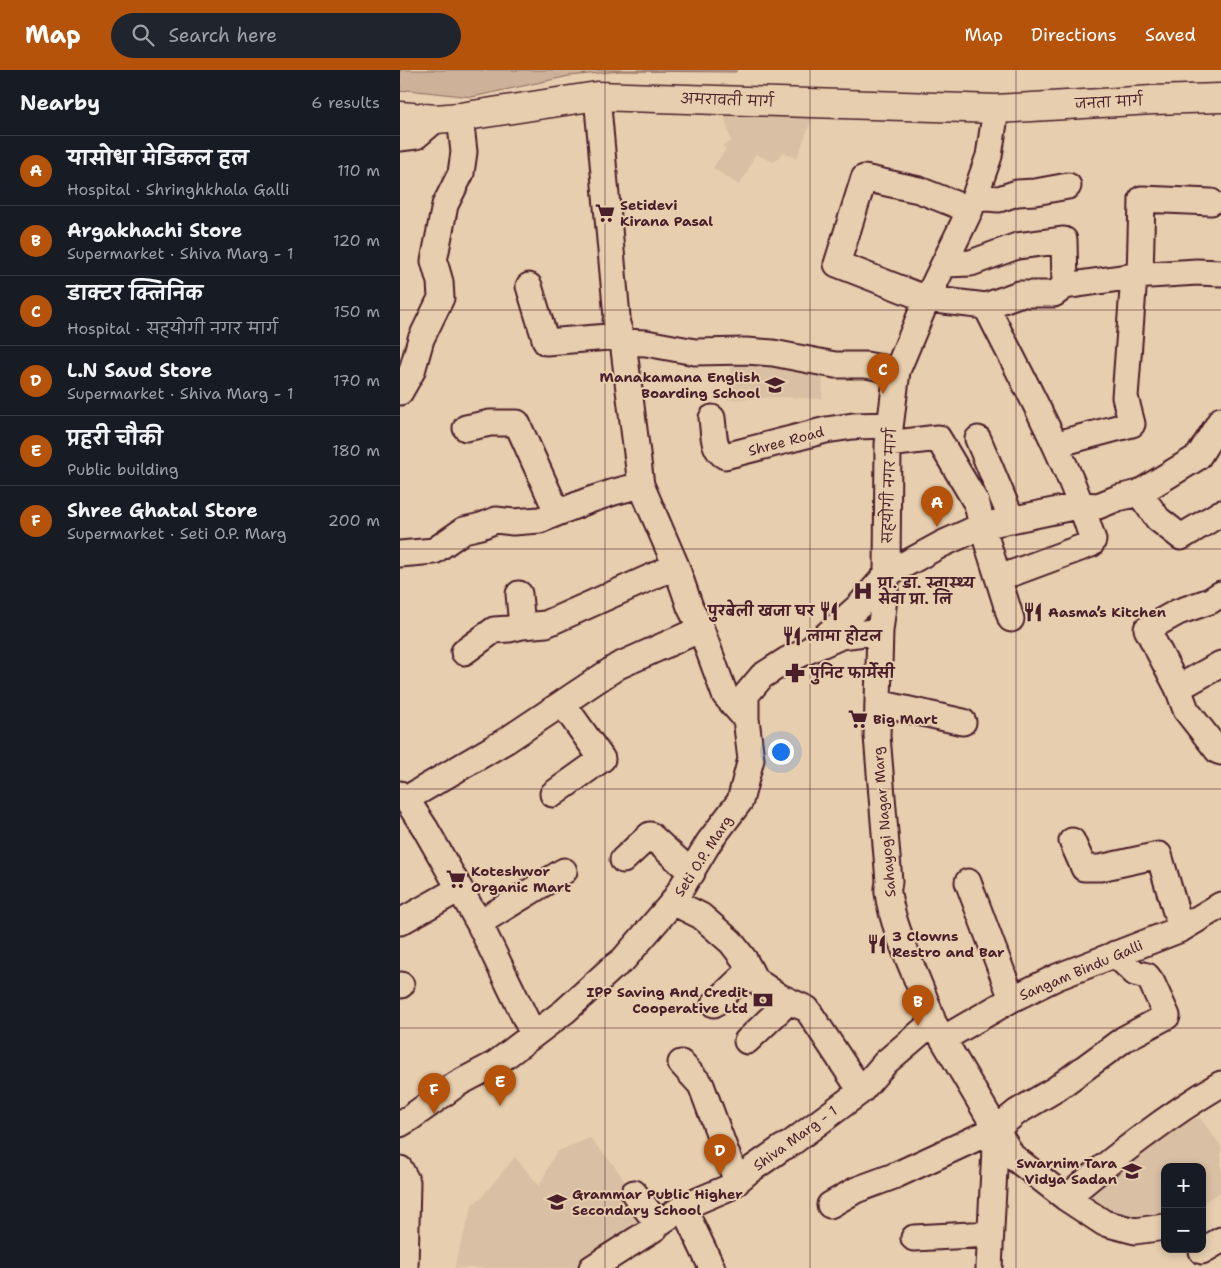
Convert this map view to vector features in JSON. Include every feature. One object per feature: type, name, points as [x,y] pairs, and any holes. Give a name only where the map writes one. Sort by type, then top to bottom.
[{"type":"main road","name":"अमरावती मार्ग","points":[[448,118],[598,96],[996,109]]},
{"type":"main road","name":"जनता मार्ग","points":[[996,109],[1221,98]]},
{"type":"main road","points":[[400,116],[448,118]]},
{"type":"street","points":[[598,96],[616,321],[622,339],[641,485],[676,566],[725,695],[746,719]]},
{"type":"street","name":"सहयोगी नगर मार्ग","points":[[878,703],[880,630],[887,574],[889,434],[897,371],[927,299],[972,204],[989,156],[996,109]]},
{"type":"street","points":[[400,138],[416,136],[448,118],[464,152],[461,173],[445,205],[434,261],[440,282],[441,298],[421,339],[412,371],[400,392]]},
{"type":"street","points":[[1068,186],[1017,193],[999,199],[972,204],[864,178],[837,264],[927,299],[986,306],[1019,294],[1054,294],[1065,286],[1137,276],[1196,272],[1221,273]]},
{"type":"street","points":[[1058,449],[1068,441],[1132,424],[1125,397],[1137,276],[1142,199],[1212,202]]},
{"type":"street","points":[[945,264],[971,263],[1017,246],[1064,240],[1065,286]]},
{"type":"street","points":[[528,286],[546,342],[622,339],[695,352],[746,351],[773,353],[835,365],[866,365],[897,371]]},
{"type":"street","points":[[986,306],[1058,449],[1082,505],[1093,540],[1091,544],[1013,573]]},
{"type":"street","name":"Shree Road","points":[[712,418],[716,447],[725,456],[826,430],[853,426],[889,434]]},
{"type":"street","points":[[466,428],[490,423],[517,423],[557,512]]},
{"type":"street","points":[[812,648],[859,606],[887,574],[942,544],[982,526],[1082,505],[1098,506],[1118,498],[1139,493],[1198,457],[1218,431]]},
{"type":"street","points":[[889,434],[938,438],[977,504],[1010,620]]},
{"type":"street","points":[[978,440],[1012,520]]},
{"type":"street","points":[[400,554],[434,551],[464,530],[482,526],[496,520],[513,522],[540,520],[614,492],[641,485]]},
{"type":"street","points":[[1139,493],[1158,519],[1181,537],[1221,514]]},
{"type":"street","points":[[464,652],[494,630],[546,624],[676,566]]},
{"type":"street","points":[[519,594],[522,626]]},
{"type":"street","points":[[1220,754],[1186,710],[1178,688],[1146,629],[1178,612],[1210,601],[1221,594]]},
{"type":"street","points":[[533,1034],[479,923],[425,828],[403,797],[507,740],[618,666],[701,629]]},
{"type":"street","points":[[812,648],[841,636],[880,630]]},
{"type":"street","name":"Seti O.P. Marg","points":[[400,1124],[457,1084],[495,1064],[564,1011],[623,960],[674,902],[710,842],[740,800],[752,760],[746,719],[746,695],[762,676],[787,660],[812,648]]},
{"type":"street","points":[[1178,688],[1221,664]]},
{"type":"street","points":[[878,703],[963,722]]},
{"type":"street","name":"Sahayogi Nagar Marg","points":[[878,703],[877,736],[889,881],[887,891],[899,931],[938,1030],[1012,1156],[1066,1198],[1104,1223],[1135,1231],[1161,1228]]},
{"type":"street","points":[[553,794],[602,759],[563,704]]},
{"type":"street","points":[[623,860],[650,835],[692,873]]},
{"type":"street","points":[[1072,841],[1084,868],[1100,868],[1159,856],[1181,929]]},
{"type":"street","points":[[479,923],[564,871]]},
{"type":"street","points":[[968,882],[1012,999]]},
{"type":"street","points":[[400,922],[459,889]]},
{"type":"street","points":[[674,902],[701,916],[731,942],[744,958],[755,980],[780,997],[807,1009],[861,1091]]},
{"type":"street","name":"Sangam Bindu Galli","points":[[938,1030],[1012,999],[1056,977],[1181,929],[1221,905]]},
{"type":"street","points":[[830,1205],[856,1190],[894,1176],[996,1129],[1017,1112],[1056,1088],[1124,1039],[1167,1016],[1147,976],[1135,973],[1115,954]]},
{"type":"street","points":[[714,1004],[750,970]]},
{"type":"street","points":[[747,1041],[789,1001]]},
{"type":"street","name":"Shiva Marg - 1","points":[[592,1268],[655,1228],[683,1207],[730,1187],[749,1171],[790,1144],[861,1091],[886,1062],[938,1030]]},
{"type":"street","points":[[681,1062],[701,1085],[737,1182]]},
{"type":"street","points":[[1066,1198],[1129,1146],[1221,1084]]},
{"type":"street","points":[[989,1268],[996,1129]]},
{"type":"street","points":[[400,1169],[407,1182],[405,1268]]},
{"type":"street","points":[[634,1193],[658,1224]]},
{"type":"street","points":[[683,1207],[712,1268]]},
{"type":"street","points":[[914,1238],[990,1234]]},
{"type":"shaded area","points":[[400,70],[736,70],[736,72],[620,71],[569,76],[472,97],[408,90],[400,92]]},
{"type":"shaded area","points":[[722,105],[818,107],[797,158],[783,152],[774,162],[755,154],[747,173],[739,185],[713,168],[726,149],[722,145],[731,142]]},
{"type":"shaded area","name":"Manakamana English Boarding School","points":[[732,360],[823,373],[822,399],[777,397],[726,400]]},
{"type":"shaded area","name":"Swarnim Tara Vidya Sadan","points":[[1200,1118],[1221,1146],[1221,1192],[1206,1201],[1206,1163],[1161,1163],[1161,1231],[1122,1219],[1071,1197],[1151,1131]]},
{"type":"shaded area","name":"Grammar Public Higher Secondary School","points":[[590,1138],[616,1168],[650,1220],[587,1268],[455,1268],[473,1204],[481,1198],[515,1157],[539,1186],[556,1152]]},
{"type":"place","name":"Setidevi Kirana Pasal","points":[[605,213]]},
{"type":"place","name":"Manakamana English Boarding School","points":[[775,385]]},
{"type":"place","name":"डाक्टर क्लिनिक","points":[[883,394]]},
{"type":"place","name":"यासोधा मेडिकल हल","points":[[937,527]]},
{"type":"place","name":"प्रा. डा. स्वास्थ्य सेवा प्रा. लि","points":[[863,591]]},
{"type":"place","name":"पुरबेली खजा घर","points":[[829,611]]},
{"type":"place","name":"Aasma’s Kitchen","points":[[1033,612]]},
{"type":"place","name":"लामा होटल","points":[[792,636]]},
{"type":"place","name":"पुनिट फार्मेसी","points":[[795,673]]},
{"type":"place","name":"Big Mart","points":[[858,719]]},
{"type":"place","name":"Koteshwor Organic Mart","points":[[456,879]]},
{"type":"place","name":"3 Clowns Restro and Bar","points":[[877,944]]},
{"type":"place","name":"IPP Saving And Credit Cooperative Ltd","points":[[763,1000]]},
{"type":"place","name":"Argakhachi Store","points":[[918,1026]]},
{"type":"place","name":"प्रहरी चौकी","points":[[500,1106]]},
{"type":"place","name":"Shree Ghatal Store","points":[[434,1114]]},
{"type":"place","name":"Swarnim Tara Vidya Sadan","points":[[1132,1171]]},
{"type":"place","name":"L.N Saud Store","points":[[720,1175]]},
{"type":"place","name":"Grammar Public Higher Secondary School","points":[[557,1202]]}]
